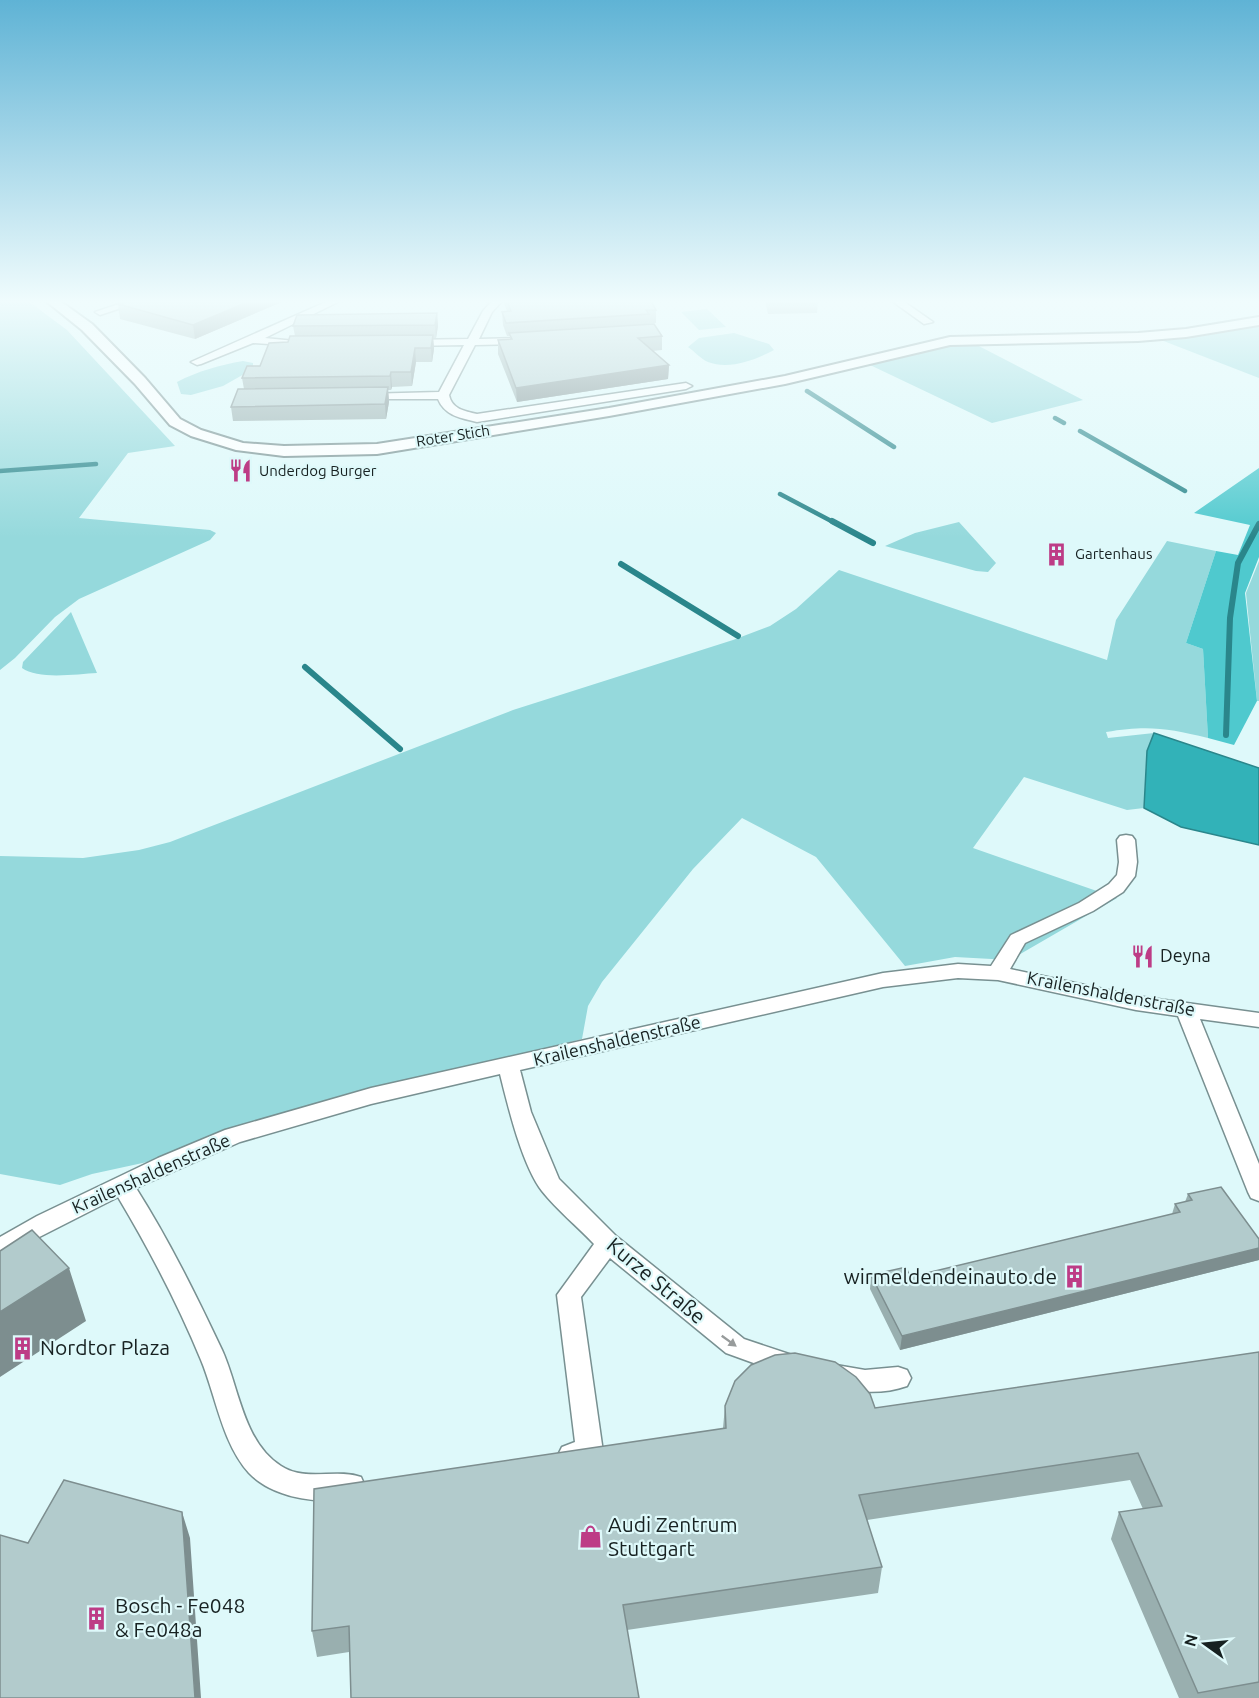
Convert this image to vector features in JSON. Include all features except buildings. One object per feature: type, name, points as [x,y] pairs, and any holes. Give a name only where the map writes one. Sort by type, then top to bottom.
[{"type":"street","name":"Roter Stich","points":[[139,380],[175,422],[196,433],[232,445],[284,451],[377,448],[609,412],[783,380]]},
{"type":"street","points":[[450,380],[442,395],[444,404],[448,409],[477,418],[686,386]]},
{"type":"street","points":[[349,397],[442,395]]},
{"type":"street","points":[[998,973],[1006,955],[1018,939],[1086,907],[1116,888],[1126,876],[1128,862],[1126,840]]},
{"type":"street","name":"Krailenshaldenstraße","points":[[0,1248],[45,1222],[233,1136],[371,1096],[883,980],[958,971],[998,973],[1136,1003],[1259,1020]]},
{"type":"street","points":[[1186,1010],[1259,1192]]},
{"type":"street","name":"Kurze Straße","points":[[508,1065],[527,1131],[550,1185],[608,1243],[735,1346],[802,1370],[865,1381],[898,1378]]},
{"type":"street","points":[[122,1185],[142,1218],[211,1354],[248,1452],[270,1474],[301,1485],[337,1488],[371,1483]]},
{"type":"street","points":[[544,1458],[590,1452],[569,1295],[608,1243]]},
{"type":"shaded area","points":[[0,380],[114,380],[175,446],[128,453],[79,518],[210,530],[216,533],[210,540],[79,599],[55,617],[0,670]]},
{"type":"shaded area","points":[[233,380],[223,386],[191,395],[181,394],[177,382]]},
{"type":"shaded area","points":[[902,380],[1045,380],[1083,400],[992,423]]},
{"type":"shaded area","points":[[1259,468],[1259,557],[1245,593],[1257,701],[1234,745],[1208,738],[1203,649],[1186,643],[1216,551],[1238,555],[1250,525],[1194,513]]},
{"type":"shaded area","points":[[959,522],[996,563],[988,572],[976,571],[885,546],[915,533]]},
{"type":"shaded area","points":[[1167,541],[1216,551],[1186,643],[1203,649],[1208,738],[1157,729],[1106,732],[1108,738],[1154,733],[1147,751],[1144,808],[1127,810],[1024,777],[973,848],[1117,898],[1010,960],[955,957],[905,966],[816,857],[742,818],[693,869],[602,982],[588,1006],[582,1039],[517,1056],[353,1092],[246,1124],[161,1159],[92,1174],[60,1185],[0,1174],[0,856],[83,858],[139,850],[170,842],[513,710],[733,640],[770,626],[796,609],[839,570],[1107,660],[1116,620]]},
{"type":"shaded area","points":[[1259,561],[1259,701],[1257,701],[1246,593]]},
{"type":"shaded area","points":[[71,612],[97,673],[47,675],[29,672],[22,668],[23,662]]},
{"type":"shaded area","points":[[1154,733],[1259,768],[1259,845],[1181,827],[1144,808],[1147,751]]},
{"type":"waterway","points":[[807,391],[894,447]]},
{"type":"waterway","points":[[1055,418],[1064,423]]},
{"type":"waterway","points":[[1080,431],[1185,491]]},
{"type":"waterway","points":[[0,471],[96,464]]},
{"type":"waterway","points":[[780,494],[835,523]]},
{"type":"waterway","points":[[832,521],[873,543]]},
{"type":"waterway","points":[[1226,735],[1230,618],[1238,563],[1259,524]]},
{"type":"waterway","points":[[621,564],[738,636]]},
{"type":"waterway","points":[[305,667],[400,749]]},
{"type":"place","name":"Underdog Burger","points":[[241,471]]},
{"type":"place","name":"Gartenhaus","points":[[1057,554]]},
{"type":"place","name":"Deyna","points":[[1142,956]]},
{"type":"place","name":"wirmeldendeinauto.de","points":[[1075,1277]]},
{"type":"place","name":"Nordtor Plaza","points":[[22,1348]]},
{"type":"place","name":"Audi Zentrum Stuttgart","points":[[590,1537]]},
{"type":"place","name":"Bosch - Fe048 & Fe048a","points":[[97,1618]]}]
